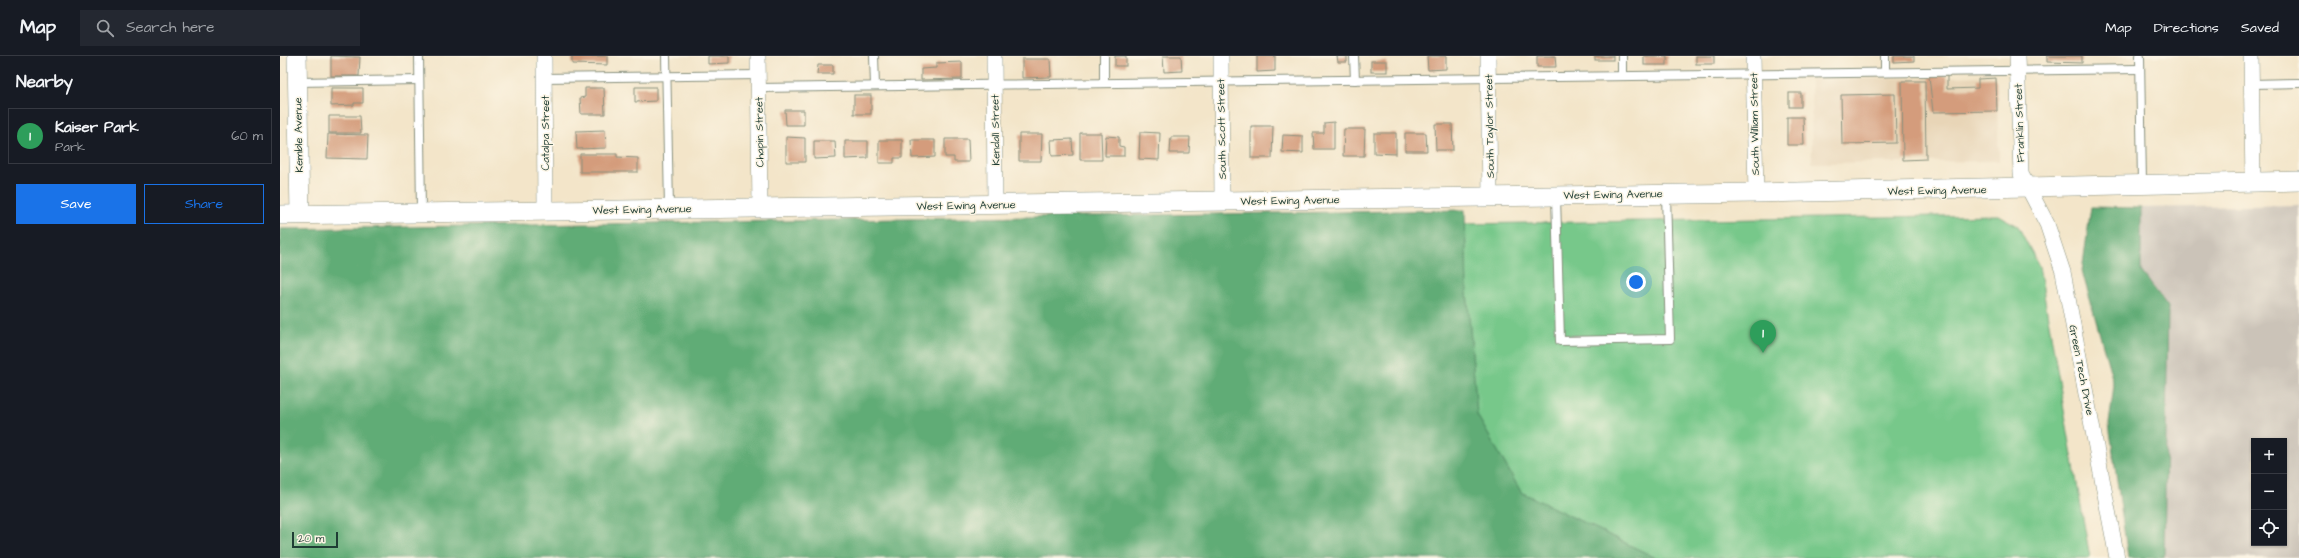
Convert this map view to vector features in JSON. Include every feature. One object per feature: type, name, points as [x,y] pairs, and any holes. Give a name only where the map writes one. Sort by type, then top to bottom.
[{"type":"street","name":"Kemble Avenue","points":[[297,56],[300,214]]},
{"type":"street","name":"Catalpa Street","points":[[544,56],[545,210]]},
{"type":"street","name":"Chapin Street","points":[[758,56],[760,207]]},
{"type":"street","name":"Kendall Street","points":[[994,56],[995,204]]},
{"type":"street","name":"South Scott Street","points":[[1220,56],[1222,201]]},
{"type":"street","name":"South Taylor Street","points":[[1488,56],[1490,196]]},
{"type":"street","name":"South William Street","points":[[1753,56],[1756,193]]},
{"type":"street","points":[[2251,56],[2253,182]]},
{"type":"street","name":"Franklin Street","points":[[2017,63],[2019,161],[2021,174],[2030,188]]},
{"type":"street","name":"West Ewing Avenue","points":[[280,215],[669,208],[1556,196],[1666,193],[1756,193],[2142,186],[2299,181]]},
{"type":"street","name":"Green Tech Drive","points":[[2030,188],[2047,224],[2063,272],[2117,558]]},
{"type":"lane","points":[[419,56],[421,212]]},
{"type":"lane","points":[[666,56],[669,208]]},
{"type":"lane","points":[[874,56],[875,86]]},
{"type":"lane","points":[[1104,56],[1104,83]]},
{"type":"lane","points":[[1354,56],[1355,80]]},
{"type":"lane","points":[[1622,56],[1622,76]]},
{"type":"lane","points":[[1885,56],[1885,72]]},
{"type":"lane","points":[[2140,56],[2142,186]]},
{"type":"lane","points":[[544,78],[666,76],[759,82],[875,86],[1885,72],[2017,63],[2140,69]]},
{"type":"lane","points":[[297,82],[419,80]]},
{"type":"lane","points":[[2251,84],[2299,82]]},
{"type":"lane","points":[[1556,196],[1560,341],[1670,339],[1666,193]]},
{"type":"shaded area","points":[[1996,76],[1999,161],[1812,163],[1811,80]]},
{"type":"shaded area","points":[[2299,205],[2299,558],[2164,558],[2168,307],[2141,271],[2141,208]]},
{"type":"green space","points":[[2091,207],[2141,208],[2141,271],[2168,307],[2164,558],[2128,558],[2109,424],[2114,385],[2082,271]]},
{"type":"green space","points":[[1465,210],[1467,291],[1477,415],[1521,492],[1656,558],[280,558],[280,229]]},
{"type":"green space","points":[[1998,215],[2018,226],[2039,266],[2090,558],[1656,558],[1521,492],[1477,415],[1467,291],[1465,224]]},
{"type":"building","points":[[331,56],[360,57],[359,76],[331,76]]},
{"type":"building","points":[[572,56],[607,56],[607,65],[572,64]]},
{"type":"building","points":[[708,56],[729,56],[729,63],[708,64]]},
{"type":"building","points":[[1115,56],[1126,56],[1126,66],[1115,66]]},
{"type":"building","points":[[1163,56],[1181,56],[1182,71],[1164,72]]},
{"type":"building","points":[[1257,56],[1275,56],[1275,71],[1257,72]]},
{"type":"building","points":[[1337,56],[1347,56],[1347,62],[1338,62]]},
{"type":"building","points":[[1427,56],[1446,56],[1446,69],[1428,70]]},
{"type":"building","points":[[1537,56],[1555,56],[1556,67],[1537,67]]},
{"type":"building","points":[[1595,56],[1613,56],[1613,60],[1595,60]]},
{"type":"building","points":[[1644,56],[1667,56],[1667,65],[1644,65]]},
{"type":"building","points":[[1696,56],[1714,56],[1714,64],[1696,64]]},
{"type":"building","points":[[1894,56],[1914,56],[1914,61],[1894,62]]},
{"type":"building","points":[[2047,56],[2082,56],[2082,63],[2047,62]]},
{"type":"building","points":[[1022,59],[1050,59],[1051,77],[1022,78]]},
{"type":"building","points":[[1371,61],[1387,61],[1387,72],[1371,72]]},
{"type":"building","points":[[962,62],[962,79],[921,80],[921,69],[936,68],[936,63]]},
{"type":"building","points":[[818,65],[833,65],[833,74],[817,74]]},
{"type":"building","points":[[1929,76],[1947,76],[1947,89],[1978,88],[1978,79],[1996,78],[1997,111],[1933,112]]},
{"type":"building","points":[[1902,81],[1925,81],[1926,159],[1903,160]]},
{"type":"building","points":[[635,87],[656,87],[656,101],[635,102]]},
{"type":"building","points":[[331,88],[363,88],[363,103],[331,106]]},
{"type":"building","points":[[585,88],[604,88],[605,114],[581,114],[580,98],[585,97]]},
{"type":"building","points":[[1789,93],[1801,93],[1801,107],[1789,107]]},
{"type":"building","points":[[1895,94],[1896,143],[1842,144],[1841,95]]},
{"type":"building","points":[[854,95],[871,95],[871,114],[854,114]]},
{"type":"building","points":[[785,110],[804,110],[804,125],[786,125]]},
{"type":"building","points":[[329,116],[360,116],[361,133],[329,133]]},
{"type":"building","points":[[1787,117],[1803,117],[1804,145],[1787,145]]},
{"type":"building","points":[[1334,122],[1334,149],[1314,149],[1313,133],[1324,133],[1324,123]]},
{"type":"building","points":[[1435,124],[1452,124],[1453,150],[1436,150]]},
{"type":"building","points":[[1251,126],[1273,126],[1272,158],[1251,158]]},
{"type":"building","points":[[1344,129],[1365,129],[1364,156],[1343,156]]},
{"type":"building","points":[[605,130],[606,148],[577,149],[576,131]]},
{"type":"building","points":[[1140,132],[1160,133],[1159,160],[1139,159]]},
{"type":"building","points":[[1080,133],[1101,133],[1102,160],[1080,160]]},
{"type":"building","points":[[1374,133],[1396,133],[1396,154],[1374,153]]},
{"type":"building","points":[[1405,133],[1426,133],[1427,151],[1405,151]]},
{"type":"building","points":[[328,134],[368,135],[367,159],[327,158]]},
{"type":"building","points":[[1019,134],[1042,134],[1041,161],[1019,161]]},
{"type":"building","points":[[1283,135],[1303,136],[1303,153],[1282,152]]},
{"type":"building","points":[[1106,136],[1119,137],[1119,146],[1124,147],[1124,156],[1105,156]]},
{"type":"building","points":[[786,137],[805,138],[805,162],[786,162]]},
{"type":"building","points":[[1171,137],[1190,137],[1189,153],[1170,153]]},
{"type":"building","points":[[945,139],[968,139],[969,162],[954,162],[954,157],[945,157]]},
{"type":"building","points":[[1072,139],[1073,155],[1052,156],[1051,140]]},
{"type":"building","points":[[879,140],[902,140],[902,158],[894,158],[894,163],[879,163]]},
{"type":"building","points":[[911,140],[935,140],[935,157],[912,158]]},
{"type":"building","points":[[814,141],[835,141],[836,158],[814,159]]},
{"type":"building","points":[[845,141],[868,141],[868,158],[845,159]]},
{"type":"building","points":[[580,154],[617,154],[617,157],[638,158],[638,172],[580,172]]},
{"type":"place","name":"Kaiser Park","points":[[1763,353]]}]
